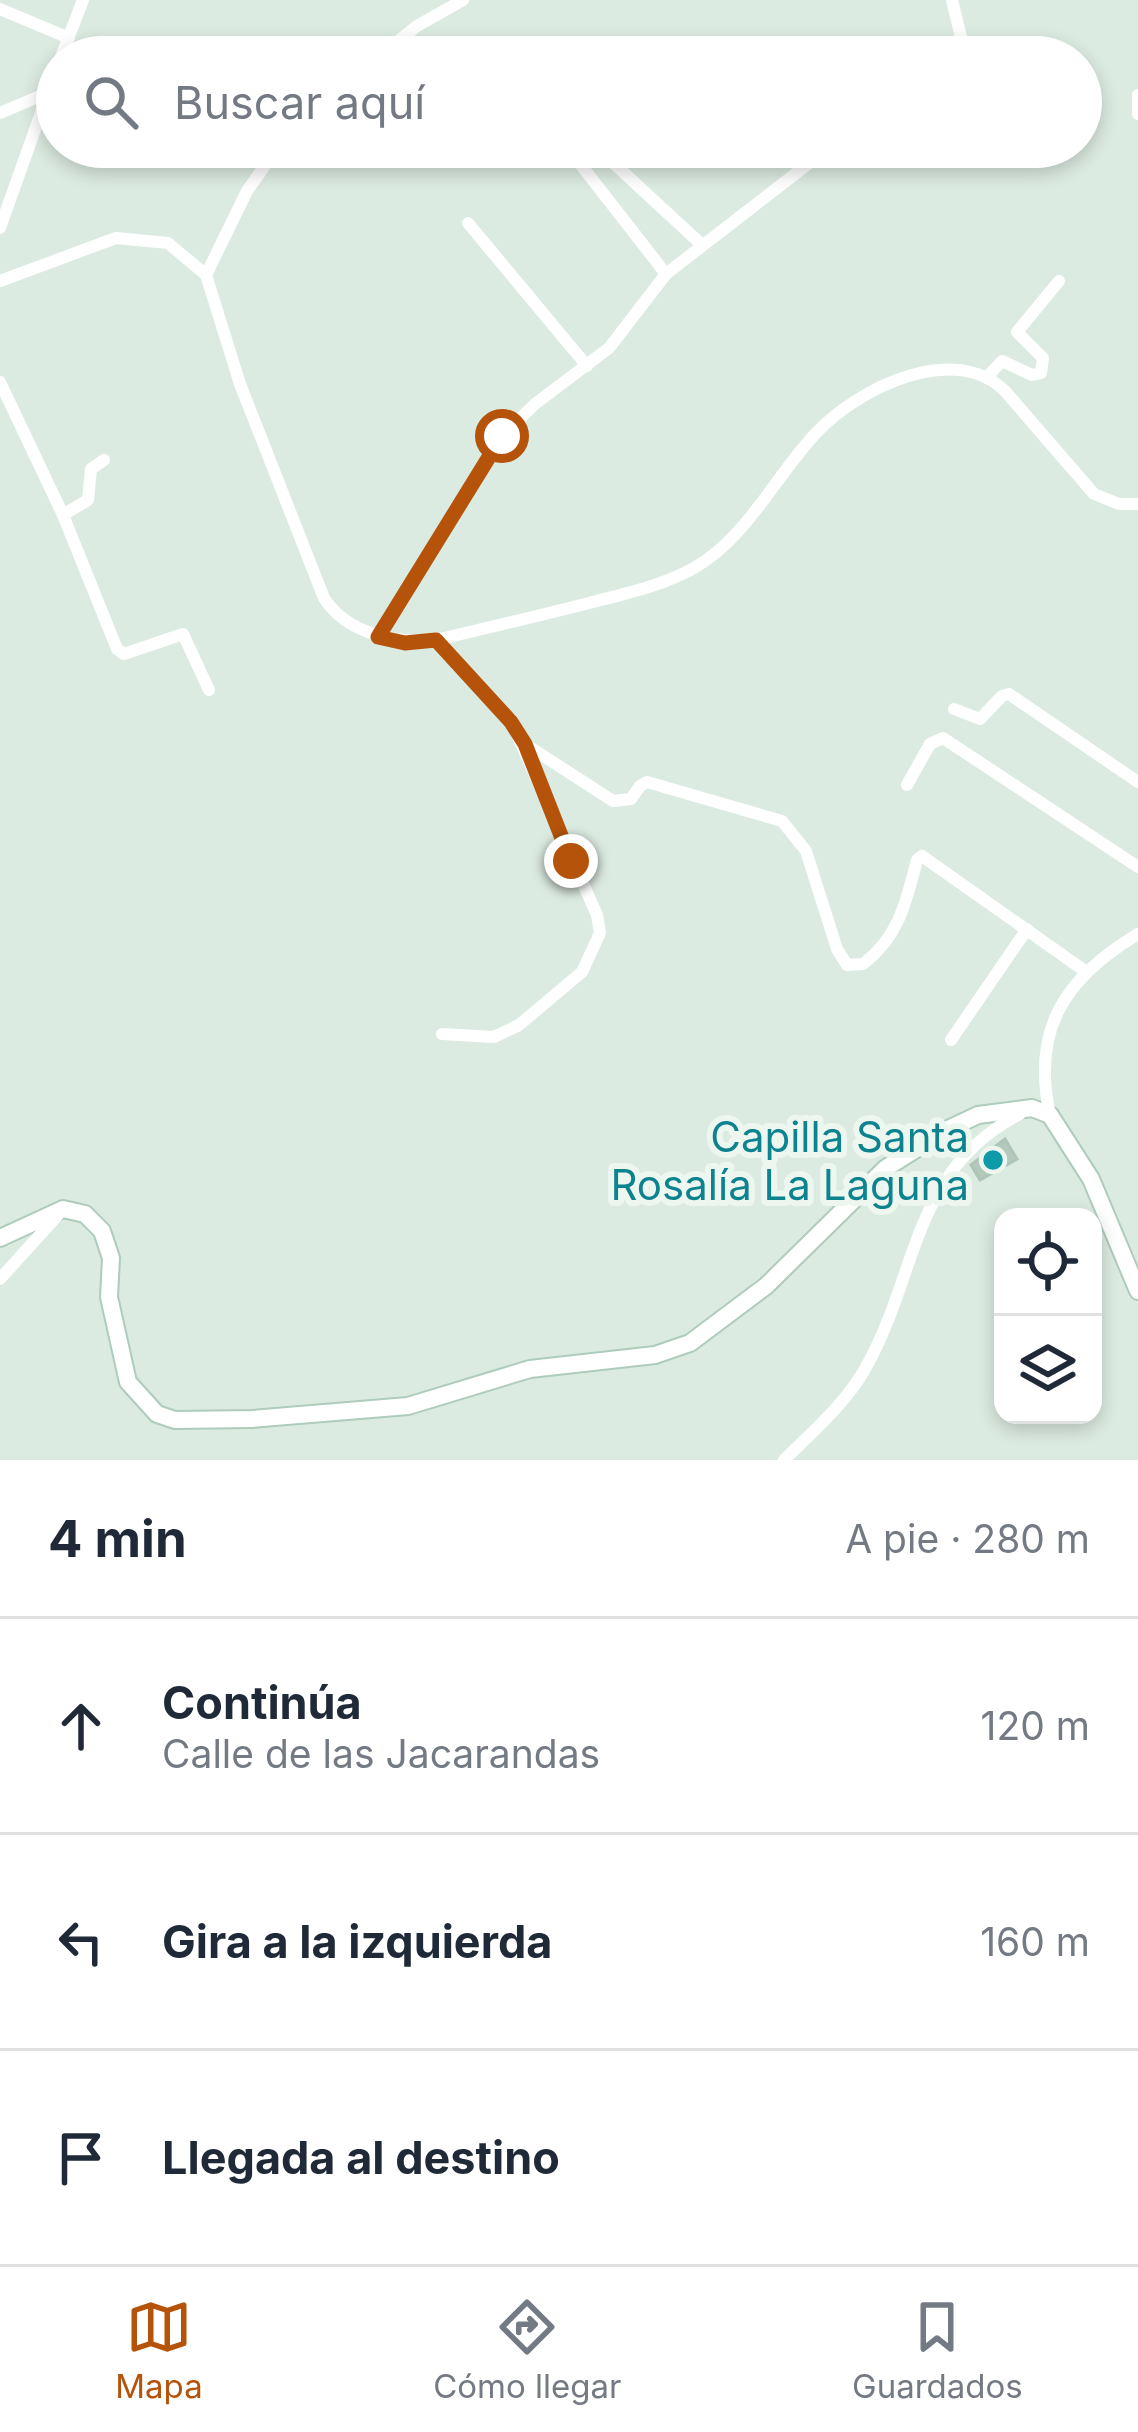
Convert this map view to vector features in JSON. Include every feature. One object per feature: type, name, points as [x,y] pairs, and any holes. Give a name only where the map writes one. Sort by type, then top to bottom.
[{"type":"street","points":[[70,36],[83,0]]},
{"type":"street","points":[[404,36],[463,0]]},
{"type":"street","points":[[952,0],[961,36]]},
{"type":"street","points":[[0,9],[64,36]]},
{"type":"street","points":[[1138,94],[1138,115]]},
{"type":"street","points":[[0,113],[36,98]]},
{"type":"street","points":[[0,228],[36,125]]},
{"type":"street","points":[[206,275],[264,168]]},
{"type":"street","points":[[584,168],[666,274]]},
{"type":"street","points":[[619,168],[700,244]]},
{"type":"street","points":[[378,637],[502,436],[535,404],[609,348],[666,274],[802,168]]},
{"type":"street","points":[[468,223],[587,366]]},
{"type":"street","points":[[0,281],[116,238],[132,237],[168,243],[206,275],[240,384],[324,598],[338,614],[378,637],[405,643],[436,640],[637,591],[693,568],[754,514],[818,430],[866,395],[898,380],[948,368],[988,376],[1094,494],[1119,504],[1138,504]]},
{"type":"street","points":[[988,376],[1002,361],[1032,375],[1041,373],[1042,358],[1017,332],[1059,281]]},
{"type":"street","points":[[0,382],[63,515],[119,653],[183,634],[209,690]]},
{"type":"street","points":[[63,515],[88,500],[91,469],[104,460]]},
{"type":"street","points":[[436,640],[489,694],[525,744],[600,933],[582,972],[505,1034],[442,1034]]},
{"type":"street","points":[[954,709],[980,719],[1009,694],[1138,782]]},
{"type":"street","points":[[907,784],[930,744],[943,738],[1138,867]]},
{"type":"street","points":[[525,744],[613,801],[631,799],[647,782],[782,821],[806,851],[837,949],[847,965],[863,964],[896,929],[922,856],[1085,971]]},
{"type":"street","points":[[951,1040],[1027,928]]},
{"type":"street","points":[[1136,940],[1085,971],[1048,1029],[1043,1062],[1050,1115],[1091,1179],[1138,1291]]},
{"type":"street","points":[[0,1238],[63,1209],[85,1214],[102,1232],[111,1258],[109,1297],[128,1382],[157,1414],[175,1420],[252,1419],[408,1406],[530,1369],[655,1355],[690,1343],[766,1286],[886,1168],[946,1130],[978,1115],[1032,1108],[1050,1115]]},
{"type":"street","points":[[784,1460],[863,1372],[900,1294],[923,1217],[967,1149],[1032,1108]]},
{"type":"street","points":[[0,1280],[63,1209]]},
{"type":"building","name":"Capilla Santa Rosalía La Laguna","points":[[1005,1139],[1017,1159],[980,1180],[971,1165]]},
{"type":"place","name":"Capilla Santa Rosalía La Laguna","points":[[993,1160]]},
{"type":"route","points":[[502,436],[378,637],[405,643],[436,640],[489,694],[525,744],[571,861]]}]
